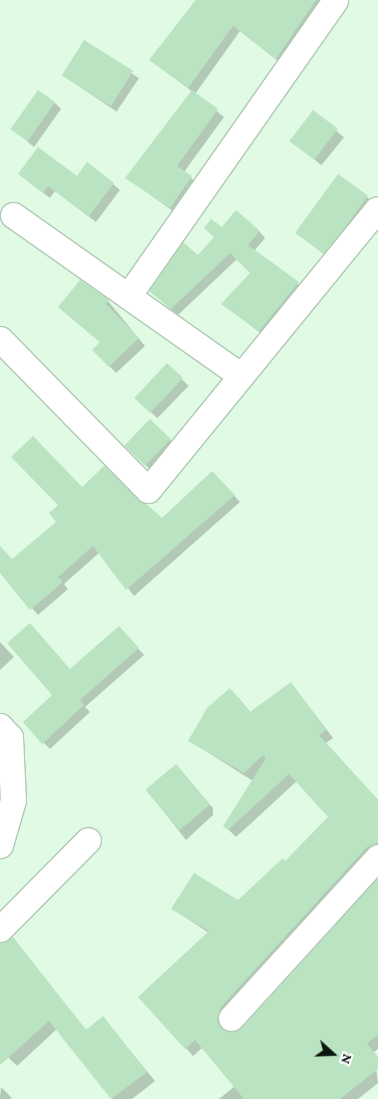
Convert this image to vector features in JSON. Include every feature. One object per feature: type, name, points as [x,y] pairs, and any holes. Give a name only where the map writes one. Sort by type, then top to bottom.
[{"type":"street","points":[[128,296],[335,0]]},
{"type":"street","points":[[3,349],[148,490],[377,209]]},
{"type":"street","points":[[13,215],[241,376]]},
{"type":"street","points":[[0,726],[10,737],[13,800],[0,845]]},
{"type":"street","points":[[0,929],[88,840]]},
{"type":"street","points":[[231,1018],[378,857]]},
{"type":"building","points":[[196,0],[316,0],[276,59],[233,26],[188,88],[149,60]]},
{"type":"building","points":[[84,40],[133,71],[111,106],[62,76]]},
{"type":"building","points":[[38,90],[55,102],[28,141],[10,129]]},
{"type":"building","points":[[192,90],[218,109],[177,166],[192,176],[170,208],[125,178]]},
{"type":"building","points":[[313,110],[338,129],[314,160],[290,141]]},
{"type":"building","points":[[38,147],[77,176],[87,162],[114,183],[89,216],[48,186],[43,193],[18,174]]},
{"type":"building","points":[[338,174],[368,196],[325,255],[295,233]]},
{"type":"building","points":[[236,210],[260,231],[248,245],[299,282],[259,331],[221,304],[250,273],[230,253],[171,309],[149,291],[183,242],[198,255],[214,237],[204,228],[211,219],[222,227]]},
{"type":"building","points":[[80,280],[109,300],[106,304],[139,338],[109,367],[92,350],[100,342],[58,307]]},
{"type":"building","points":[[167,363],[183,378],[150,413],[134,398]]},
{"type":"building","points":[[150,419],[171,439],[145,466],[124,446]]},
{"type":"building","points":[[33,436],[82,487],[104,466],[162,518],[212,471],[235,495],[126,590],[93,546],[58,577],[63,582],[30,610],[0,573],[0,546],[12,559],[56,522],[49,513],[58,505],[11,457]]},
{"type":"building","points":[[30,623],[70,669],[119,626],[139,648],[80,700],[84,705],[42,744],[23,722],[52,695],[7,643]]},
{"type":"building","points":[[291,682],[326,730],[319,735],[378,800],[378,843],[367,847],[220,1008],[217,1022],[227,1032],[242,1028],[378,878],[378,1035],[367,1043],[378,1057],[378,1069],[340,1099],[244,1099],[195,1040],[185,1049],[138,997],[209,931],[171,909],[194,873],[238,900],[283,858],[285,861],[328,817],[289,774],[228,830],[223,826],[266,758],[263,755],[244,773],[188,741],[207,708],[230,688],[250,712]]},
{"type":"building","points":[[176,764],[210,805],[179,830],[145,790]]},
{"type":"building","points":[[13,937],[86,1030],[103,1016],[147,1072],[111,1099],[49,1021],[0,1065],[0,943]]}]
